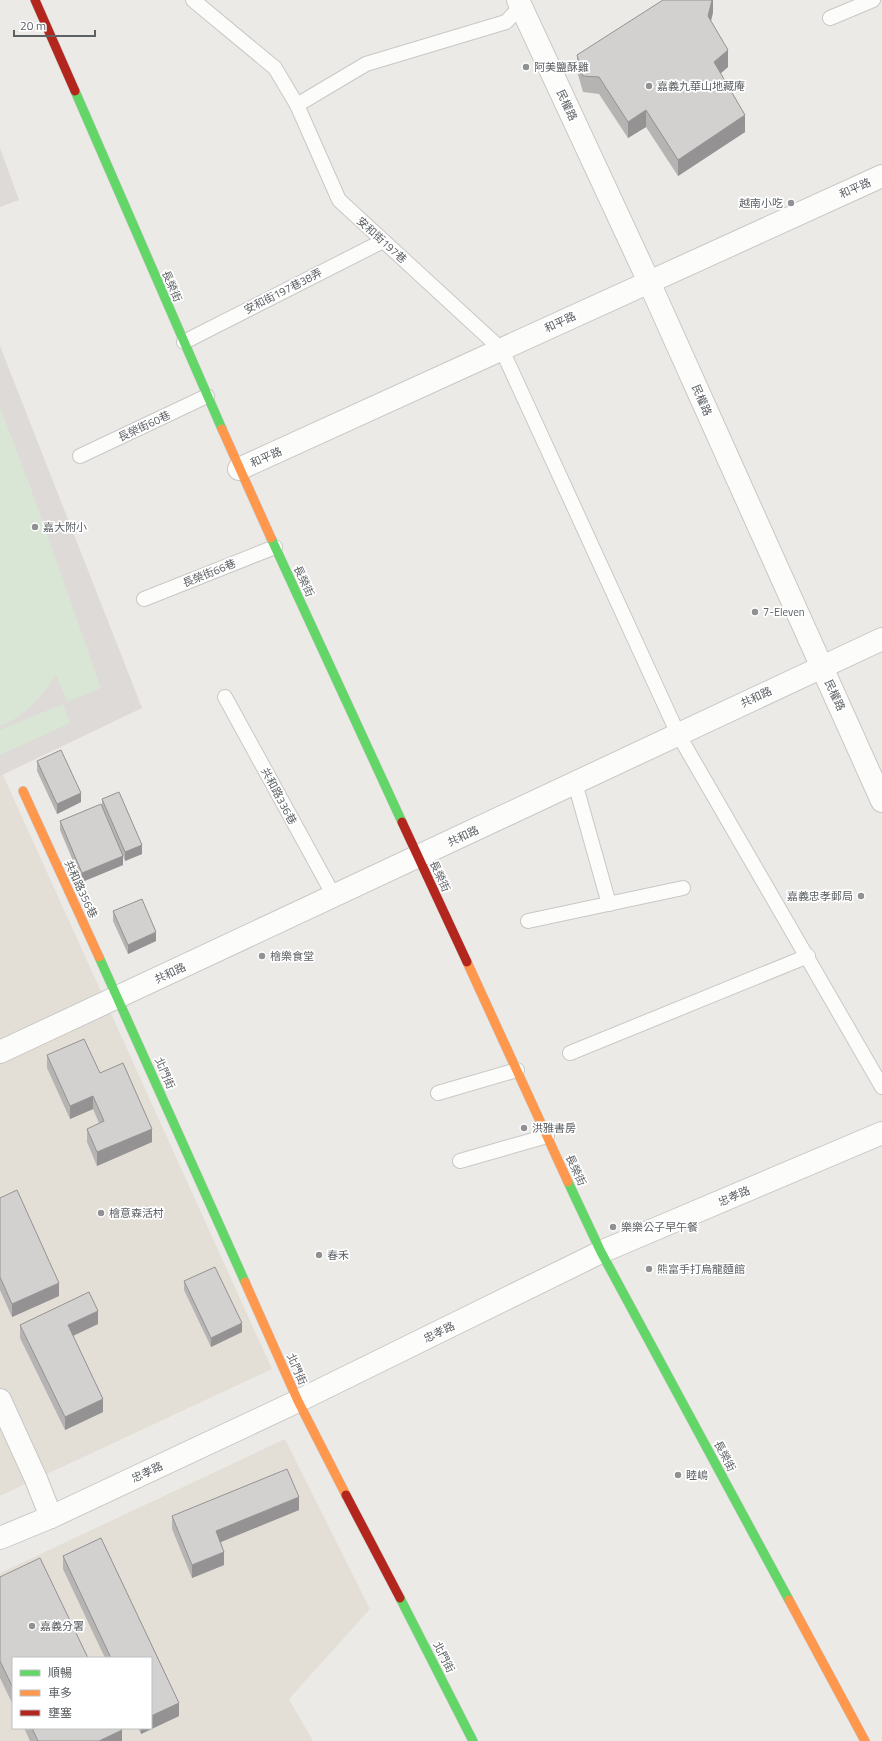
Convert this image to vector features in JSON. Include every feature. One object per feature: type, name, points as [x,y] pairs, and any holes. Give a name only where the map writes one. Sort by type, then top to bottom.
[{"type":"street","name":"長榮街","points":[[35,0],[239,469],[601,1252],[865,1741]]},
{"type":"street","name":"民權路","points":[[520,3],[649,282],[882,801]]},
{"type":"street","name":"和平路","points":[[239,469],[882,176]]},
{"type":"street","name":"共和路","points":[[0,1052],[418,857],[821,666],[882,639]]},
{"type":"street","name":"共和路356巷","points":[[23,791],[118,998]]},
{"type":"street","name":"北門街","points":[[118,998],[298,1401],[473,1741]]},
{"type":"street","name":"忠孝路","points":[[0,1538],[51,1517],[298,1401],[601,1252],[882,1133]]},
{"type":"street","points":[[0,1400],[36,1479],[51,1517]]},
{"type":"lane","name":"安和街197巷","points":[[193,0],[275,68],[297,105],[339,200],[502,350]]},
{"type":"lane","points":[[830,18],[873,0]]},
{"type":"lane","points":[[297,105],[366,64],[506,22],[520,3]]},
{"type":"lane","name":"安和街197巷38弄","points":[[184,342],[383,241]]},
{"type":"lane","points":[[502,350],[678,734],[808,956],[882,1087]]},
{"type":"lane","name":"長榮街60巷","points":[[80,456],[207,396]]},
{"type":"lane","name":"長榮街66巷","points":[[144,599],[275,546]]},
{"type":"lane","name":"共和路336巷","points":[[225,697],[334,896]]},
{"type":"lane","points":[[575,783],[609,904]]},
{"type":"lane","points":[[528,921],[683,888]]},
{"type":"lane","points":[[570,1053],[808,956]]},
{"type":"lane","points":[[438,1093],[517,1070]]},
{"type":"lane","points":[[460,1161],[547,1136]]},
{"type":"shaded area","points":[[0,148],[19,200],[0,207]]},
{"type":"shaded area","name":"嘉大附小","points":[[0,346],[142,708],[0,776]]},
{"type":"shaded area","name":"檜意森活村","points":[[3,775],[272,1369],[0,1496],[0,776]]},
{"type":"shaded area","points":[[285,1439],[370,1609],[289,1699],[313,1741],[0,1741],[0,1573]]},
{"type":"green space","points":[[0,407],[30,486],[101,688],[67,702],[56,675],[45,691],[25,712],[17,718],[0,726]]},
{"type":"green space","points":[[63,704],[70,723],[0,755],[0,730]]},
{"type":"building","name":"嘉義九華山地藏庵","points":[[663,0],[712,0],[708,16],[728,50],[714,62],[745,115],[678,160],[646,110],[628,122],[599,77],[583,76],[577,55]]},
{"type":"building","points":[[61,750],[81,793],[57,804],[37,761]]},
{"type":"building","points":[[119,792],[142,845],[125,852],[102,799]]},
{"type":"building","points":[[101,804],[123,856],[82,873],[60,821]]},
{"type":"building","points":[[142,899],[156,932],[128,945],[113,911]]},
{"type":"building","points":[[84,1039],[100,1073],[123,1063],[152,1129],[97,1152],[87,1129],[104,1121],[93,1096],[70,1106],[47,1055]]},
{"type":"building","points":[[17,1190],[59,1283],[12,1304],[0,1277],[0,1198]]},
{"type":"building","points":[[215,1267],[242,1323],[211,1338],[184,1281]]},
{"type":"building","points":[[89,1292],[98,1311],[68,1325],[103,1399],[65,1417],[20,1325]]},
{"type":"building","points":[[287,1469],[299,1497],[216,1531],[224,1552],[192,1565],[172,1516]]},
{"type":"building","points":[[101,1538],[179,1703],[152,1716],[152,1657],[111,1657],[63,1556]]},
{"type":"building","name":"嘉義分署","points":[[40,1558],[88,1657],[12,1657],[12,1686],[0,1661],[0,1577]]},
{"type":"building","points":[[32,1729],[122,1730],[99,1741],[38,1741]]},
{"type":"traffic: fast","points":[[75,91],[222,429]]},
{"type":"traffic: fast","points":[[271,538],[402,822]]},
{"type":"traffic: fast","points":[[99,957],[245,1282]]},
{"type":"traffic: fast","points":[[568,1182],[601,1252],[789,1600]]},
{"type":"traffic: fast","points":[[400,1598],[473,1741]]},
{"type":"traffic: slow","points":[[222,429],[271,538]]},
{"type":"traffic: slow","points":[[23,791],[99,957]]},
{"type":"traffic: slow","points":[[467,962],[568,1182]]},
{"type":"traffic: slow","points":[[245,1282],[298,1401],[346,1495]]},
{"type":"traffic: slow","points":[[789,1600],[865,1741]]},
{"type":"traffic: jam","points":[[35,0],[75,91]]},
{"type":"traffic: jam","points":[[402,822],[467,962]]},
{"type":"traffic: jam","points":[[346,1495],[400,1598]]},
{"type":"place","name":"阿美鹽酥雞","points":[[526,67]]},
{"type":"place","name":"嘉義九華山地藏庵","points":[[649,86]]},
{"type":"place","name":"越南小吃","points":[[791,203]]},
{"type":"place","name":"嘉大附小","points":[[35,527]]},
{"type":"place","name":"7-Eleven","points":[[755,612]]},
{"type":"place","name":"嘉義忠孝郵局","points":[[861,896]]},
{"type":"place","name":"檜樂食堂","points":[[262,956]]},
{"type":"place","name":"洪雅書房","points":[[524,1128]]},
{"type":"place","name":"檜意森活村","points":[[101,1213]]},
{"type":"place","name":"樂樂公子早午餐","points":[[613,1227]]},
{"type":"place","name":"春禾","points":[[319,1255]]},
{"type":"place","name":"熊富手打烏龍麵館","points":[[649,1269]]},
{"type":"place","name":"睦嶋","points":[[678,1475]]},
{"type":"place","name":"嘉義分署","points":[[32,1626]]}]
